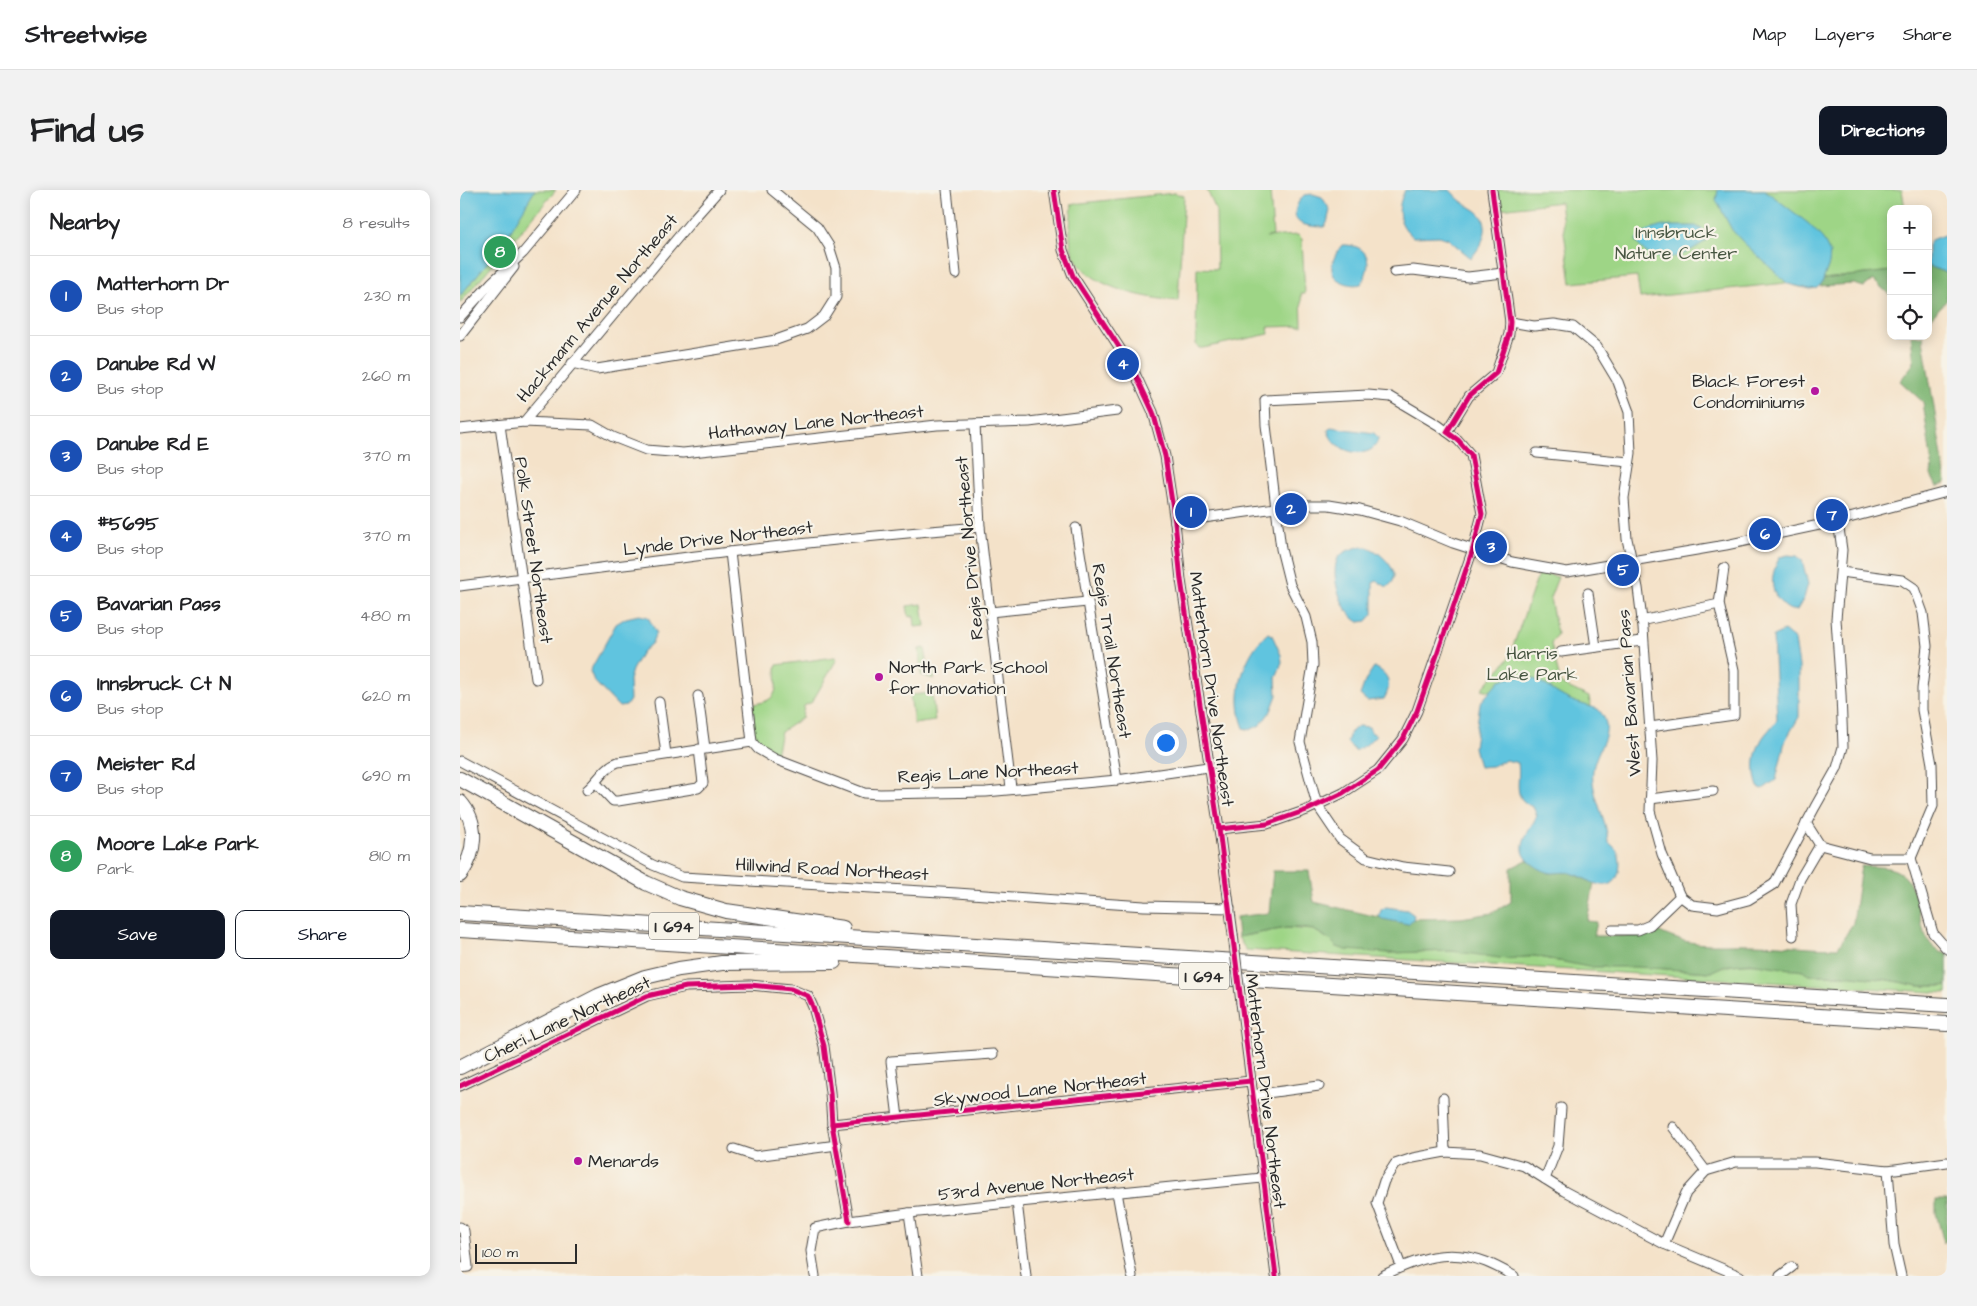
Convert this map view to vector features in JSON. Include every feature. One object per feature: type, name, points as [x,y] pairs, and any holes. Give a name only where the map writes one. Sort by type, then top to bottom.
[{"type":"highway","points":[[460,779],[646,883],[680,898],[726,911],[856,929],[887,938]]},
{"type":"highway","points":[[460,802],[470,816],[473,834],[471,853],[460,874]]},
{"type":"highway","name":"I 694","points":[[460,913],[1947,1005]]},
{"type":"highway","name":"I 694","points":[[460,932],[1092,969],[1947,1024]]},
{"type":"highway","points":[[460,1067],[626,983],[651,975],[690,967],[729,963],[801,962],[1092,969]]},
{"type":"street","points":[[460,317],[523,253],[576,190]]},
{"type":"street","name":"Hackmann Avenue Northeast","points":[[460,429],[524,422],[719,190]]},
{"type":"street","points":[[572,363],[597,369],[776,340],[807,329],[824,316],[836,298],[836,268],[829,246],[817,227],[772,190]]},
{"type":"street","points":[[947,190],[956,274]]},
{"type":"street","name":"Matterhorn Drive Northeast","points":[[1054,190],[1063,250],[1072,276],[1132,367],[1153,412],[1166,456],[1181,580],[1230,908],[1262,1178],[1276,1276]]},
{"type":"street","points":[[1447,432],[1470,396],[1496,373],[1509,334],[1510,322],[1492,190]]},
{"type":"street","points":[[460,336],[517,264],[523,253]]},
{"type":"street","points":[[1394,272],[1413,270],[1468,277],[1503,273]]},
{"type":"street","name":"West Bavarian Pass","points":[[1510,322],[1534,326],[1554,324],[1573,326],[1597,347],[1618,382],[1629,412],[1629,462],[1624,498],[1627,539],[1638,588],[1650,727],[1652,761],[1650,811],[1662,854],[1680,896]]},
{"type":"street","points":[[1219,830],[1267,824],[1317,805],[1343,793],[1378,770],[1403,739],[1417,711],[1473,549],[1482,514],[1470,454],[1458,440],[1447,432],[1391,397],[1368,394],[1266,400],[1266,425],[1280,549],[1290,585],[1306,617],[1312,642],[1313,665],[1300,742],[1317,805],[1340,839],[1366,858],[1403,867],[1449,872]]},
{"type":"street","name":"Hathaway Lane Northeast","points":[[524,422],[592,425],[614,437],[646,450],[683,453],[937,425],[1029,422],[1117,411]]},
{"type":"street","name":"Regis Drive Northeast","points":[[975,424],[980,527],[1011,788]]},
{"type":"street","name":"Polk Street Northeast","points":[[500,425],[536,679]]},
{"type":"street","points":[[1537,453],[1629,462]]},
{"type":"street","points":[[1175,522],[1297,505],[1329,506],[1360,510],[1400,521],[1512,562],[1568,572],[1632,562],[1838,521],[1947,492]]},
{"type":"street","points":[[1612,930],[1638,930],[1650,925],[1680,896],[1692,905],[1718,908],[1748,900],[1774,884],[1837,768],[1843,747],[1836,619],[1842,550],[1838,521]]},
{"type":"street","name":"Lynde Drive Northeast","points":[[460,586],[730,552],[913,532],[980,527]]},
{"type":"street","name":"Regis Trail Northeast","points":[[1076,528],[1117,780]]},
{"type":"street","points":[[587,790],[596,783],[612,764],[702,748],[752,742],[730,552]]},
{"type":"street","points":[[1650,727],[1734,715],[1734,670],[1719,604],[1724,568]]},
{"type":"street","points":[[1841,572],[1902,580],[1914,588],[1923,613],[1927,646],[1922,689],[1922,710],[1932,764],[1933,806],[1911,858],[1933,934],[1947,949]]},
{"type":"street","points":[[1588,593],[1596,647]]},
{"type":"street","points":[[990,612],[1088,602]]},
{"type":"street","points":[[1641,621],[1719,604]]},
{"type":"street","points":[[1561,652],[1642,641]]},
{"type":"street","points":[[596,783],[613,800],[618,801],[698,788],[703,783],[698,696]]},
{"type":"street","points":[[659,702],[666,754]]},
{"type":"street","name":"Regis Lane Northeast","points":[[752,742],[758,749],[776,758],[864,793],[952,794],[1117,780],[1208,767]]},
{"type":"street","name":"Hillwind Road Northeast","points":[[460,761],[644,861],[682,876],[1144,906],[1230,908]]},
{"type":"street","points":[[1650,799],[1713,791]]},
{"type":"street","points":[[1806,823],[1820,846],[1870,858],[1911,858]]},
{"type":"street","points":[[1793,936],[1791,904],[1800,879],[1820,846]]},
{"type":"street","name":"Cheri Lane Northeast","points":[[460,1086],[647,996],[686,987],[750,985],[791,989],[808,996],[813,1007],[824,1046],[832,1124]]},
{"type":"street","points":[[898,1118],[891,1061],[993,1054]]},
{"type":"street","name":"Skywood Lane Northeast","points":[[832,1124],[1251,1080]]},
{"type":"street","points":[[1252,1095],[1320,1086]]},
{"type":"street","points":[[1443,1098],[1445,1152]]},
{"type":"street","points":[[1545,1179],[1558,1146],[1561,1108]]},
{"type":"street","points":[[832,1124],[849,1221]]},
{"type":"street","points":[[1673,1127],[1706,1172]]},
{"type":"street","points":[[734,1149],[755,1156],[837,1145]]},
{"type":"street","points":[[1402,1266],[1378,1203],[1384,1181],[1395,1164],[1413,1158],[1445,1152],[1480,1154],[1524,1166],[1664,1244],[1740,1276]]},
{"type":"street","points":[[1664,1244],[1686,1193],[1706,1172],[1736,1162],[1815,1162],[1888,1170],[1947,1162]]},
{"type":"street","points":[[1888,1170],[1894,1245],[1901,1276]]},
{"type":"street","name":"53rd Avenue Northeast","points":[[815,1276],[811,1251],[814,1228],[908,1213],[1262,1178]]},
{"type":"street","points":[[1117,1192],[1132,1276]]},
{"type":"street","points":[[1017,1202],[1026,1276]]},
{"type":"street","points":[[908,1213],[918,1276]]},
{"type":"street","points":[[460,1227],[464,1230],[464,1268]]},
{"type":"street","points":[[1382,1276],[1426,1257],[1451,1255],[1486,1262],[1514,1276]]},
{"type":"street","points":[[1780,1276],[1792,1267]]},
{"type":"green space","points":[[535,190],[556,190],[460,303],[460,296],[501,245]]},
{"type":"green space","points":[[1207,190],[1270,190],[1273,236],[1266,237],[1298,235],[1302,239],[1305,294],[1301,294],[1302,326],[1268,327],[1269,334],[1203,348],[1199,348],[1196,344],[1197,268],[1217,269],[1216,210]]},
{"type":"green space","name":"Innsbruck Nature Center","points":[[1497,190],[1902,190],[1904,205],[1887,205],[1887,271],[1824,279],[1817,288],[1800,287],[1786,283],[1640,298],[1637,277],[1571,283],[1560,202],[1500,209]]},
{"type":"green space","points":[[1175,193],[1184,196],[1178,301],[1133,294],[1117,289],[1089,274],[1078,263],[1072,250],[1070,239],[1072,204]]},
{"type":"green space","points":[[1932,267],[1947,273],[1947,300],[1932,317]]},
{"type":"green space","points":[[1887,271],[1887,292],[1873,280],[1864,287],[1854,284],[1818,286],[1824,279]]},
{"type":"green space","points":[[1911,340],[1923,340],[1946,482],[1937,487],[1931,475],[1932,466],[1923,402],[1900,381],[1914,363]]},
{"type":"green space","name":"Harris Lake Park","points":[[1539,572],[1558,577],[1550,598],[1557,634],[1551,644],[1561,684],[1589,697],[1593,716],[1482,689],[1509,658]]},
{"type":"green space","points":[[922,604],[925,626],[915,627],[914,616],[909,617],[907,606]]},
{"type":"green space","points":[[925,648],[928,667],[936,670],[934,679],[921,675],[919,649]]},
{"type":"green space","points":[[835,657],[837,659],[812,702],[804,706],[802,718],[781,732],[775,759],[752,742],[753,704],[768,700],[775,693],[777,665]]},
{"type":"green space","points":[[932,693],[935,721],[914,724],[910,695]]},
{"type":"green space","points":[[1527,860],[1549,873],[1569,872],[1594,883],[1587,921],[1597,922],[1594,936],[1636,936],[1654,929],[1679,940],[1702,944],[1763,944],[1827,948],[1838,948],[1853,923],[1861,866],[1883,867],[1895,870],[1905,877],[1912,888],[1928,939],[1935,949],[1947,954],[1947,986],[1919,986],[1889,980],[1844,975],[1810,975],[1803,971],[1750,963],[1723,966],[1711,972],[1637,967],[1588,967],[1535,956],[1506,959],[1452,951],[1390,953],[1346,950],[1337,947],[1314,930],[1301,928],[1286,928],[1238,937],[1236,917],[1269,913],[1273,871],[1309,871],[1314,902],[1408,924],[1413,919],[1461,918],[1492,913],[1511,902],[1511,868]]},
{"type":"green space","points":[[1286,928],[1314,930],[1337,947],[1390,953],[1452,951],[1516,958],[1535,956],[1557,961],[1710,972],[1733,965],[1756,964],[1803,971],[1810,975],[1844,975],[1889,980],[1919,986],[1947,986],[1947,993],[1246,950],[1238,937]]},
{"type":"green space","points":[[1936,1200],[1947,1200],[1947,1239],[1944,1243],[1936,1213]]},
{"type":"water","points":[[460,190],[535,190],[502,245],[460,296]]},
{"type":"water","points":[[1405,190],[1450,190],[1461,201],[1481,215],[1485,226],[1484,238],[1471,258],[1448,239],[1439,236],[1413,237],[1408,232],[1401,221],[1399,210]]},
{"type":"water","points":[[1718,190],[1765,190],[1809,224],[1823,239],[1830,253],[1829,264],[1822,283],[1817,288],[1810,289],[1788,284],[1732,230],[1716,200]]},
{"type":"water","points":[[1313,194],[1322,197],[1330,210],[1324,227],[1302,224],[1296,218],[1297,206],[1301,198],[1304,195]]},
{"type":"water","points":[[1663,226],[1696,226],[1706,232],[1706,241],[1675,257],[1662,258],[1644,251],[1636,240],[1638,237],[1645,232]]},
{"type":"water","points":[[1947,234],[1947,273],[1932,267],[1933,239]]},
{"type":"water","points":[[1342,245],[1358,248],[1367,256],[1367,269],[1361,284],[1348,284],[1335,278],[1332,264]]},
{"type":"water","points":[[1331,427],[1374,433],[1378,437],[1376,445],[1370,450],[1363,452],[1346,450],[1332,439],[1328,430]]},
{"type":"water","points":[[1359,547],[1367,547],[1382,556],[1393,571],[1394,576],[1393,582],[1387,587],[1377,581],[1373,583],[1373,614],[1367,621],[1359,622],[1347,611],[1343,603],[1336,584],[1335,574],[1338,558],[1342,554]]},
{"type":"water","points":[[1788,555],[1797,556],[1802,560],[1808,584],[1804,598],[1797,610],[1790,609],[1778,600],[1772,582],[1780,557]]},
{"type":"water","points":[[639,615],[648,617],[656,632],[652,643],[642,652],[632,670],[629,680],[630,700],[626,706],[619,707],[594,681],[590,671],[616,624],[626,618]]},
{"type":"water","points":[[1784,631],[1795,640],[1799,666],[1799,717],[1785,741],[1776,780],[1763,789],[1758,787],[1756,781],[1755,758],[1762,738],[1777,719],[1773,636]]},
{"type":"water","points":[[1268,633],[1272,635],[1281,655],[1282,662],[1276,678],[1277,695],[1271,711],[1260,725],[1250,730],[1244,728],[1239,703],[1239,690],[1246,665],[1252,653]]},
{"type":"water","points":[[1374,667],[1383,673],[1389,685],[1384,699],[1367,701],[1360,695],[1366,679]]},
{"type":"water","points":[[1520,676],[1544,684],[1568,699],[1598,709],[1604,717],[1606,732],[1595,762],[1593,779],[1608,842],[1616,850],[1619,857],[1619,872],[1615,881],[1611,884],[1598,885],[1578,875],[1548,872],[1530,862],[1524,854],[1523,846],[1525,837],[1537,815],[1533,807],[1526,803],[1519,794],[1518,763],[1506,760],[1492,766],[1479,767],[1474,747],[1480,703],[1500,680]]},
{"type":"water","points":[[1358,726],[1369,727],[1371,732],[1376,735],[1366,745],[1355,751],[1347,742],[1350,733]]},
{"type":"water","points":[[1386,907],[1407,910],[1414,915],[1413,919],[1408,924],[1382,919],[1379,916],[1381,910]]},
{"type":"cycle path","points":[[1054,190],[1063,250],[1073,276],[1132,367],[1153,412],[1165,456],[1181,580],[1219,829],[1276,1276]]},
{"type":"cycle path","points":[[1219,829],[1267,824],[1307,810],[1343,793],[1378,770],[1403,739],[1417,711],[1473,549],[1482,514],[1471,455],[1458,440],[1447,432],[1469,396],[1496,373],[1509,334],[1510,322],[1492,190]]},
{"type":"cycle path","points":[[460,1086],[647,996],[686,987],[750,985],[791,989],[808,996],[824,1046],[832,1124],[849,1221]]},
{"type":"cycle path","points":[[832,1124],[1251,1081]]},
{"type":"place","name":"Moore Lake Park","points":[[500,252]]},
{"type":"place","name":"#5695","points":[[1123,364]]},
{"type":"place","name":"Black Forest Condominiums","points":[[1815,391]]},
{"type":"place","name":"Danube Rd W","points":[[1291,509]]},
{"type":"place","name":"Matterhorn Dr","points":[[1191,512]]},
{"type":"place","name":"Meister Rd","points":[[1832,515]]},
{"type":"place","name":"Innsbruck Ct N","points":[[1765,534]]},
{"type":"place","name":"Danube Rd E","points":[[1491,547]]},
{"type":"place","name":"Bavarian Pass","points":[[1623,570]]},
{"type":"place","name":"North Park School for Innovation","points":[[879,677]]},
{"type":"place","name":"Menards","points":[[578,1161]]}]
